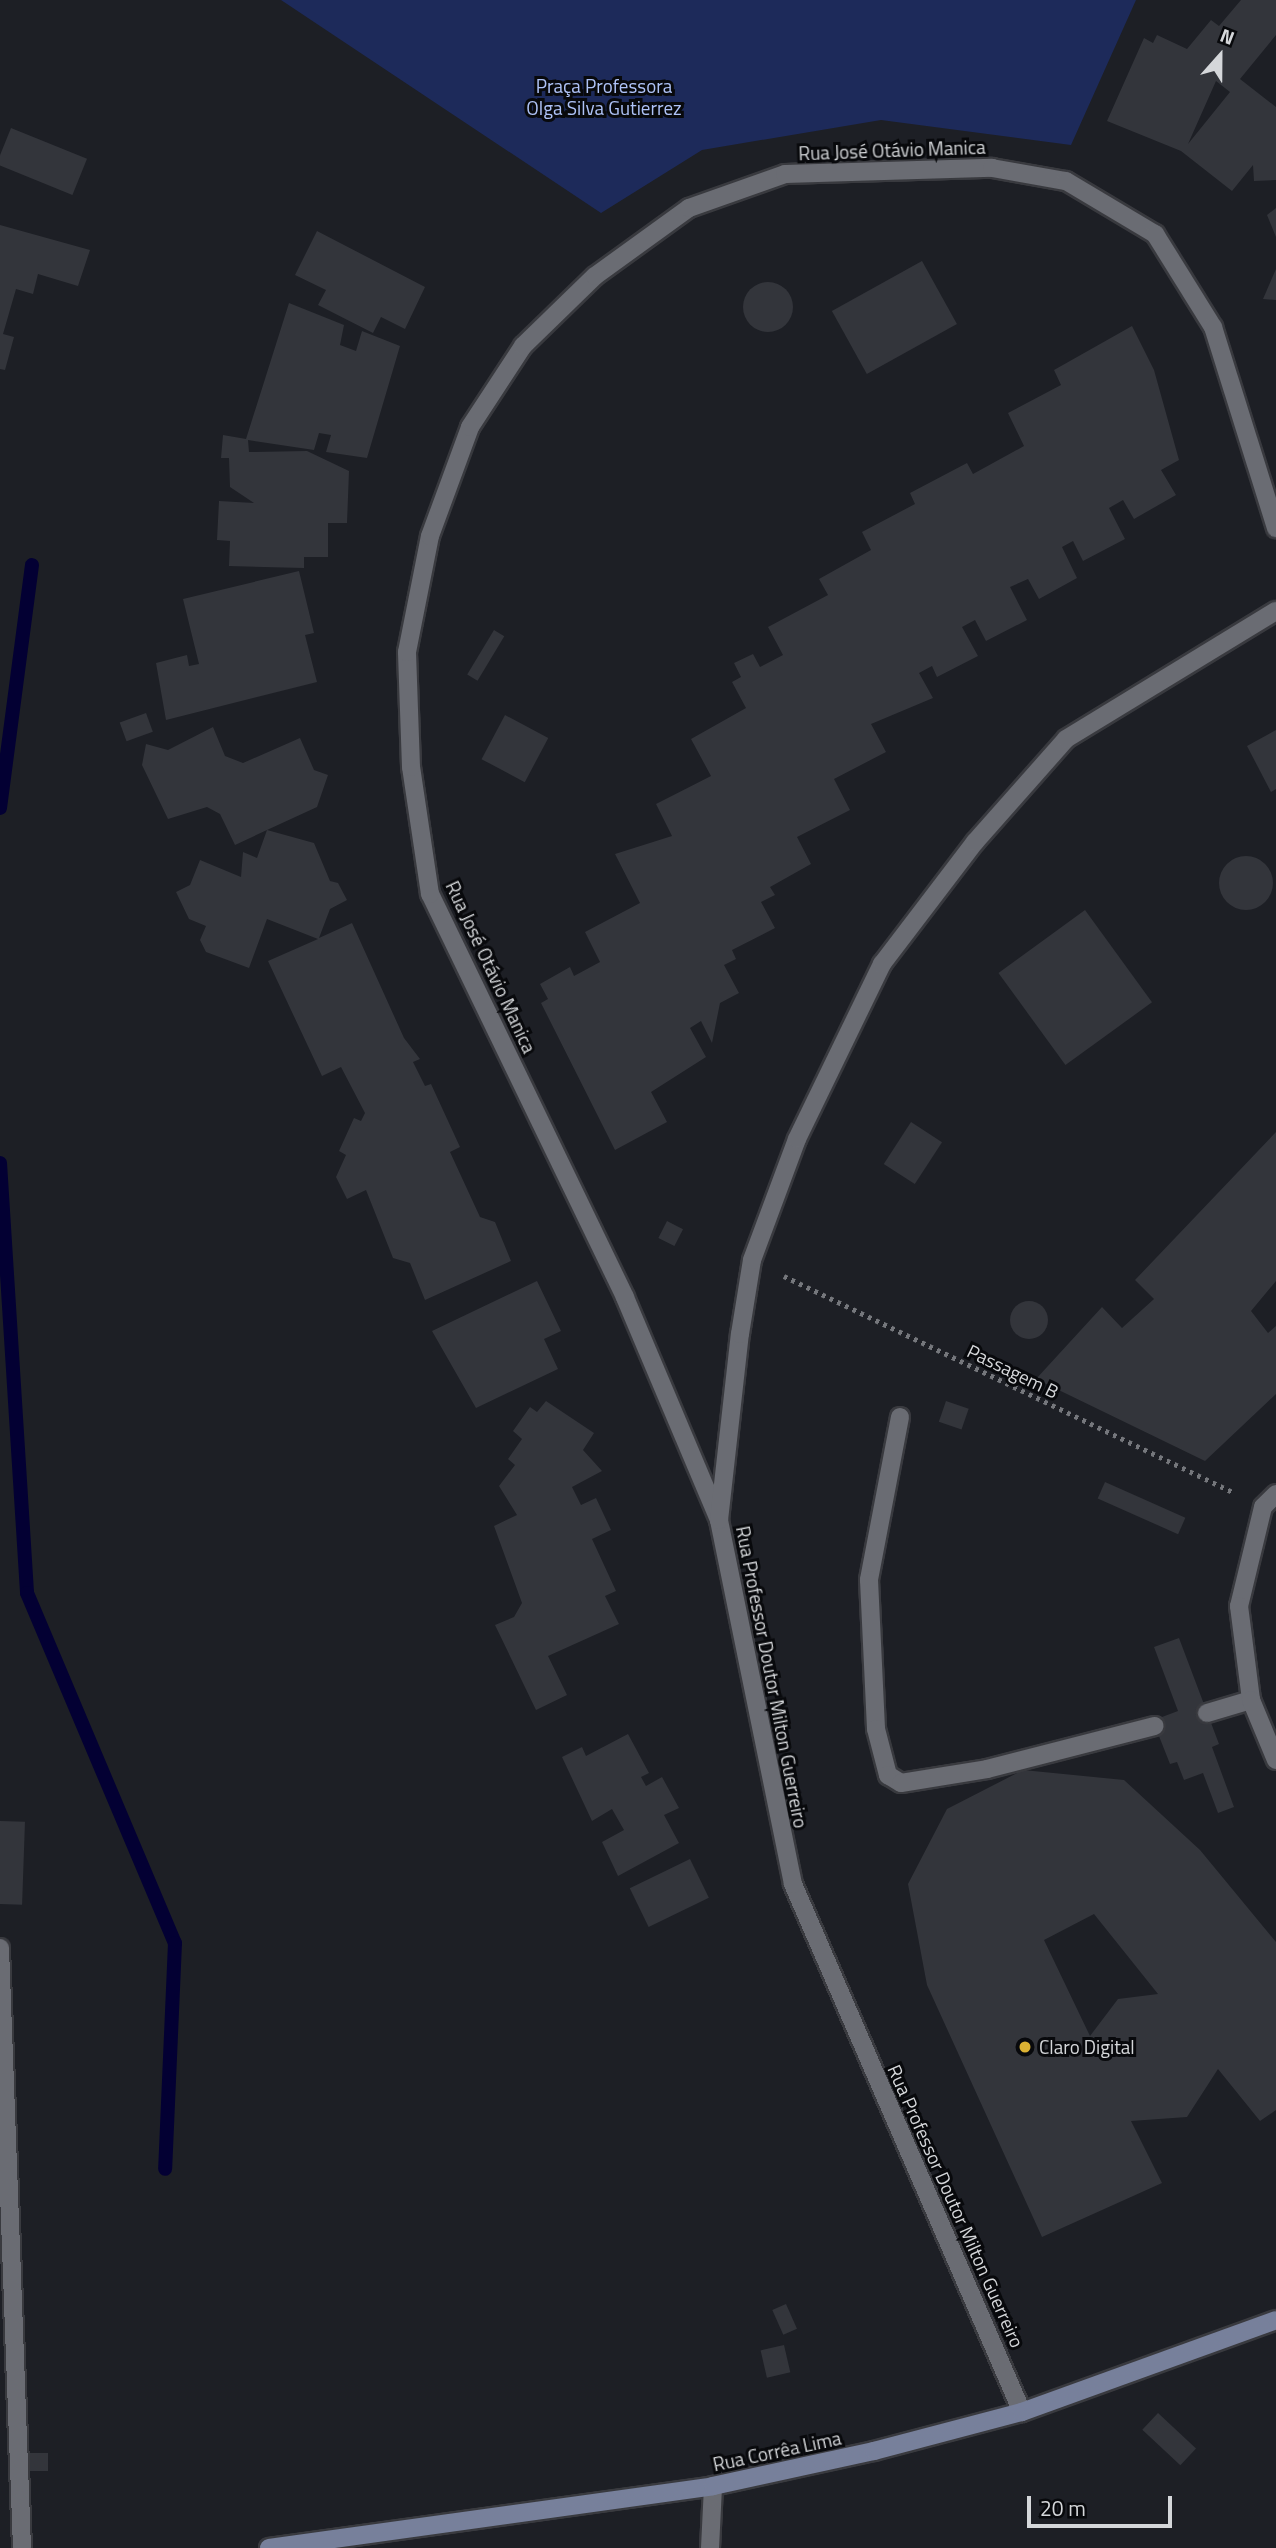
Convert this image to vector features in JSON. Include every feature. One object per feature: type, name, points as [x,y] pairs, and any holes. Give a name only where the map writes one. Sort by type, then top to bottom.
[{"type":"street","name":"Rua José Otávio Manica","points":[[719,1520],[625,1297],[430,894],[411,767],[407,652],[430,536],[470,427],[523,346],[595,276],[689,208],[785,174],[992,168],[1066,181],[1155,234],[1213,327],[1276,528]]},
{"type":"street","name":"Rua Professor Doutor Milton Guerreiro","points":[[1022,2412],[793,1884],[719,1520],[752,1260],[797,1139],[882,964],[975,842],[1066,738],[1276,611]]},
{"type":"street","points":[[900,1417],[869,1580],[876,1729],[888,1775],[901,1783],[987,1769],[1155,1726]]},
{"type":"street","points":[[1269,1501],[1239,1606],[1251,1700],[1276,1760]]},
{"type":"street","points":[[1207,1713],[1251,1700]]},
{"type":"street","points":[[0,1948],[22,2548]]},
{"type":"street","name":"Rua Corrêa Lima","points":[[269,2548],[713,2486],[1022,2412],[1276,2320]]},
{"type":"street","points":[[710,2548],[713,2486]]},
{"type":"path","name":"Passagem B","points":[[752,1260],[1269,1501]]},
{"type":"green space","name":"Praça Professora Olga Silva Gutierrez","points":[[281,0],[1136,0],[1071,145],[881,120],[702,150],[601,213]]},
{"type":"building","points":[[1241,0],[1276,0],[1276,35],[1240,79],[1276,107],[1276,180],[1254,181],[1253,165],[1232,191],[1181,151],[1107,121],[1144,38],[1153,43],[1157,35],[1187,49],[1211,20],[1219,26]],"holes":[[[1216,81],[1230,92],[1188,144]]]},
{"type":"building","points":[[11,128],[87,159],[72,195],[0,166],[0,155]]},
{"type":"building","points":[[1276,208],[1276,237],[1267,215]]},
{"type":"building","points":[[0,225],[90,250],[78,286],[38,274],[33,294],[16,289],[3,334],[14,337],[5,370],[0,369]]},
{"type":"building","points":[[317,231],[425,287],[405,329],[381,317],[373,333],[318,305],[326,290],[295,275]]},
{"type":"building","points":[[922,261],[957,324],[867,374],[832,311]]},
{"type":"building","points":[[1276,269],[1276,300],[1263,299]]},
{"type":"building","points":[[768,282],[786,289],[793,307],[786,325],[768,332],[750,325],[743,307],[750,289]]},
{"type":"building","points":[[289,303],[344,325],[340,345],[356,351],[362,331],[400,346],[367,458],[326,452],[331,435],[319,433],[314,450],[248,440],[249,452],[307,451],[349,471],[347,523],[328,523],[328,557],[304,557],[304,568],[229,566],[230,541],[217,540],[219,501],[254,503],[230,487],[229,458],[221,458],[223,435],[246,439]]},
{"type":"building","points":[[1132,326],[1154,370],[1179,460],[1161,470],[1176,495],[1134,519],[1123,500],[1109,508],[1125,539],[1083,561],[1073,541],[1062,547],[1077,578],[1039,599],[1028,579],[1010,587],[1027,620],[986,641],[975,620],[962,627],[978,656],[937,677],[932,666],[919,673],[933,698],[871,724],[886,752],[834,779],[850,810],[797,837],[811,864],[770,887],[775,895],[761,902],[775,928],[732,950],[736,959],[724,965],[739,993],[720,1003],[712,1043],[701,1021],[690,1028],[706,1057],[651,1092],[667,1122],[615,1150],[541,1003],[548,999],[540,984],[570,967],[574,976],[600,962],[585,932],[640,903],[615,854],[672,836],[656,804],[711,776],[691,739],[746,708],[732,682],[741,677],[734,663],[753,654],[760,667],[783,655],[768,627],[828,595],[819,579],[871,550],[862,532],[915,504],[910,493],[967,463],[973,474],[1024,446],[1008,413],[1061,385],[1054,370]]},
{"type":"building","points":[[299,571],[314,633],[305,635],[317,682],[166,720],[156,663],[187,655],[189,666],[199,664],[183,599]]},
{"type":"building","points":[[494,630],[504,636],[478,681],[467,675]]},
{"type":"building","points":[[146,713],[153,732],[127,741],[120,723]]},
{"type":"building","points":[[505,715],[548,738],[525,782],[482,759]]},
{"type":"building","points":[[213,727],[225,756],[243,763],[300,738],[314,770],[328,775],[317,807],[235,845],[220,814],[207,807],[168,819],[142,765],[146,744],[168,750]]},
{"type":"building","points":[[1276,730],[1276,789],[1271,792],[1247,746]]},
{"type":"building","points":[[267,830],[314,843],[330,881],[338,883],[347,900],[330,909],[319,938],[352,923],[404,1038],[420,1059],[413,1062],[425,1086],[431,1084],[460,1147],[450,1152],[480,1217],[495,1222],[511,1261],[425,1300],[410,1263],[393,1258],[366,1190],[347,1199],[336,1177],[346,1155],[339,1151],[354,1118],[361,1121],[365,1113],[341,1067],[322,1076],[268,961],[318,939],[267,919],[249,968],[206,952],[200,940],[206,926],[189,919],[176,892],[190,885],[200,860],[241,877],[243,852],[257,858]]},
{"type":"building","points":[[1246,856],[1265,864],[1273,883],[1265,902],[1246,910],[1227,902],[1219,883],[1227,864]]},
{"type":"building","points":[[1085,910],[1152,1002],[1065,1065],[998,973]]},
{"type":"building","points":[[911,1122],[942,1142],[915,1184],[884,1164]]},
{"type":"building","points":[[1276,1132],[1276,1281],[1251,1311],[1268,1333],[1276,1326],[1276,1394],[1205,1461],[1036,1379],[1102,1307],[1122,1328],[1154,1299],[1135,1280]]},
{"type":"building","points":[[667,1221],[683,1229],[674,1246],[658,1238]]},
{"type":"building","points":[[537,1281],[561,1331],[544,1339],[558,1369],[476,1408],[432,1331]]},
{"type":"building","points":[[1029,1301],[1042,1307],[1048,1320],[1042,1333],[1029,1339],[1016,1333],[1010,1320],[1016,1307]]},
{"type":"building","points":[[546,1401],[594,1433],[583,1450],[602,1471],[572,1487],[581,1505],[596,1498],[611,1530],[592,1539],[616,1591],[605,1596],[619,1624],[548,1656],[567,1695],[536,1710],[495,1625],[514,1617],[522,1603],[494,1526],[517,1515],[499,1486],[515,1465],[508,1459],[522,1439],[513,1431],[530,1407],[537,1412]]},
{"type":"building","points":[[946,1401],[969,1409],[962,1430],[939,1422]]},
{"type":"building","points":[[1105,1482],[1185,1518],[1178,1534],[1098,1498]]},
{"type":"building","points":[[1179,1638],[1219,1744],[1212,1747],[1234,1807],[1218,1813],[1203,1773],[1184,1780],[1177,1762],[1170,1764],[1155,1726],[1154,1720],[1178,1711],[1154,1647]]},
{"type":"building","points":[[628,1734],[649,1773],[641,1777],[646,1786],[662,1777],[679,1808],[664,1815],[679,1843],[618,1876],[602,1842],[624,1830],[612,1809],[592,1821],[562,1757],[582,1747],[586,1756]]},
{"type":"building","name":"Claro Digital","points":[[1023,1770],[1124,1780],[1200,1850],[1276,1942],[1276,2110],[1260,2121],[1218,2069],[1187,2117],[1131,2121],[1162,2183],[1042,2237],[927,1985],[908,1884],[947,1809]],"holes":[[[1094,1914],[1158,1994],[1118,1999],[1090,2036],[1044,1940]]]},
{"type":"building","points":[[0,1821],[25,1822],[22,1905],[0,1904]]},
{"type":"building","points":[[690,1859],[709,1898],[649,1927],[630,1888]]},
{"type":"building","points":[[786,2304],[797,2329],[783,2335],[772,2310]]},
{"type":"building","points":[[784,2345],[790,2372],[767,2378],[761,2350]]},
{"type":"building","points":[[1158,2413],[1196,2448],[1180,2465],[1142,2430]]},
{"type":"building","points":[[27,2453],[48,2453],[48,2471],[27,2471]]},
{"type":"waterway","points":[[0,808],[32,565]]},
{"type":"waterway","points":[[0,1163],[27,1593],[175,1943],[165,2169]]},
{"type":"place","name":"Claro Digital","points":[[1025,2047]]}]
